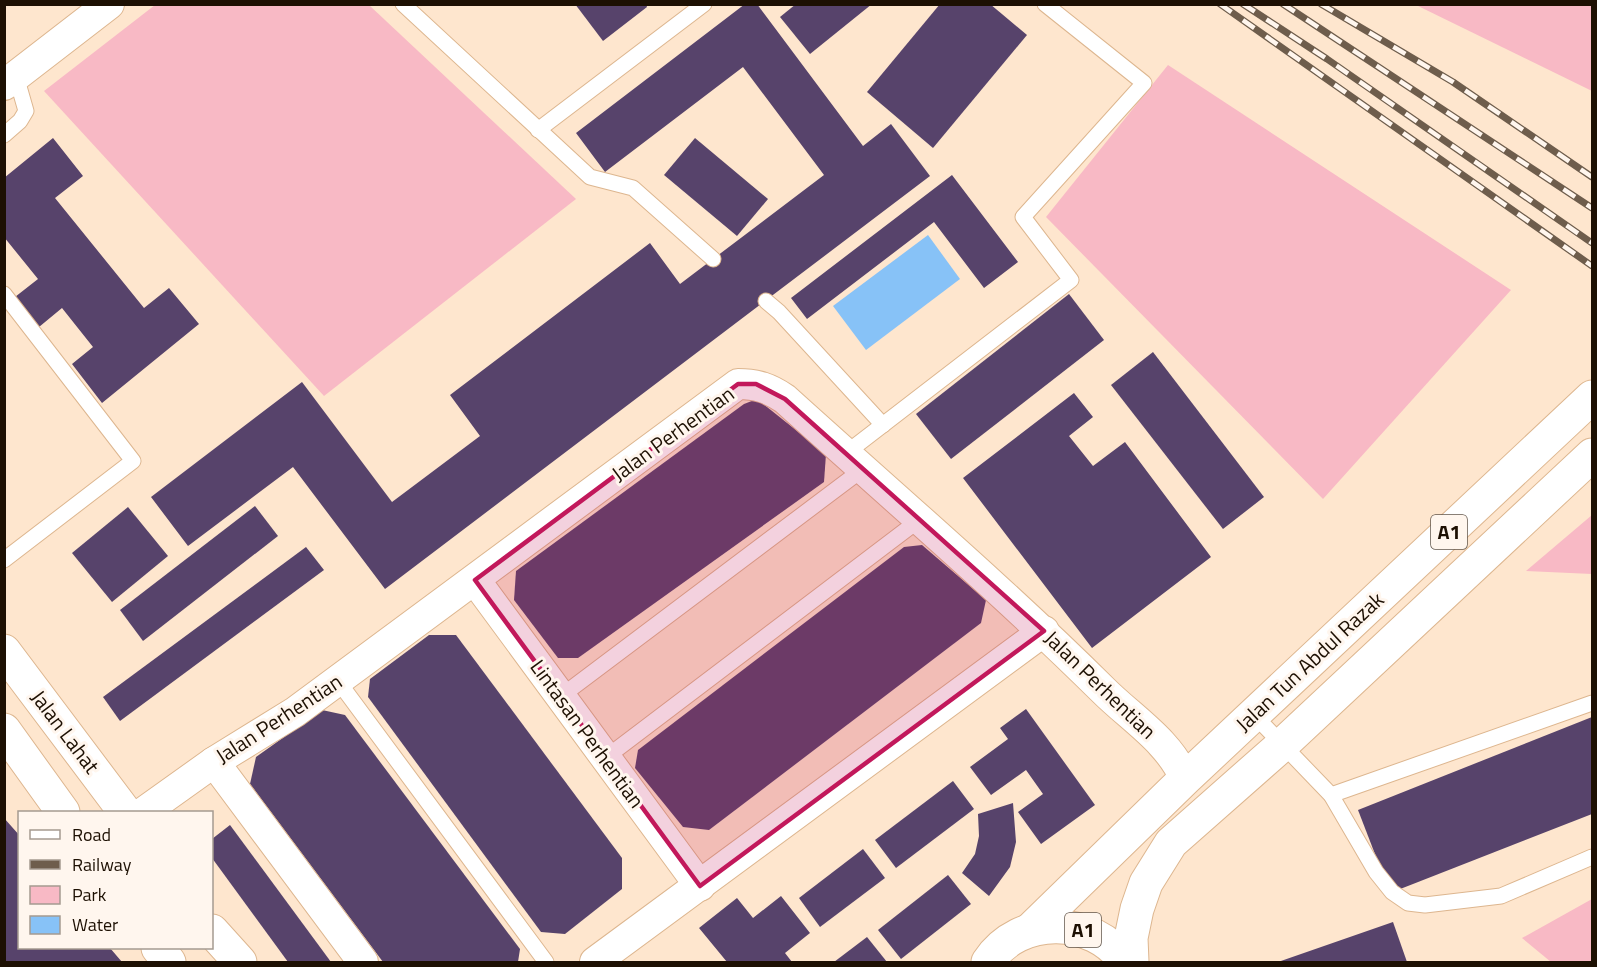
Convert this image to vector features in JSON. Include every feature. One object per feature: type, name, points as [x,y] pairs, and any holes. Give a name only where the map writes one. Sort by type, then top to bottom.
[{"type":"main road","name":"Jalan Tun Abdul Razak","points":[[1030,930],[1185,780],[1593,397]]},
{"type":"main road","name":"Jalan Tun Abdul Razak","points":[[1131,963],[1131,938],[1137,909],[1146,883],[1171,843],[1282,745],[1593,455]]},
{"type":"main road","name":"Jalan Lahat","points":[[4,651],[123,811]]},
{"type":"main road","points":[[4,730],[62,811]]},
{"type":"main road","name":"A1","points":[[988,963],[1010,940],[1030,930],[1054,926],[1078,928],[1101,938],[1125,963]]},
{"type":"main road","points":[[213,934],[240,963]]},
{"type":"main road","points":[[213,935],[227,963]]},
{"type":"main road","points":[[159,949],[169,963]]},
{"type":"street","points":[[10,80],[109,4]]},
{"type":"street","name":"Jalan Perhentian","points":[[147,811],[214,762],[295,712],[338,681],[738,384],[756,384],[771,389],[854,461],[1044,631],[1169,751],[1185,780]]},
{"type":"street","name":"Lintasan Perhentian","points":[[475,580],[604,759],[700,886]]},
{"type":"street","points":[[595,963],[1044,631]]},
{"type":"street","points":[[214,762],[363,963]]},
{"type":"lane","points":[[403,4],[590,177],[633,188],[713,259]]},
{"type":"lane","points":[[538,130],[704,4]]},
{"type":"lane","points":[[560,697],[854,461],[883,425],[1071,280],[1023,217],[1144,83],[1045,4]]},
{"type":"lane","points":[[4,135],[21,121],[26,111],[10,80]]},
{"type":"lane","points":[[4,294],[133,461],[4,560]]},
{"type":"lane","points":[[766,302],[779,312],[883,425]]},
{"type":"lane","points":[[604,759],[919,520]]},
{"type":"lane","points":[[338,681],[546,963]]},
{"type":"lane","points":[[1330,795],[1593,703]]},
{"type":"lane","points":[[1254,716],[1330,795],[1376,872],[1392,892],[1408,903],[1425,905],[1501,896],[1593,857]]},
{"type":"highlighted area","points":[[738,384],[756,384],[785,399],[1044,631],[700,886],[475,580]]},
{"type":"green space","points":[[155,5],[369,5],[576,199],[324,396],[44,91]]},
{"type":"green space","points":[[1416,5],[1592,5],[1592,91]]},
{"type":"green space","points":[[1168,65],[1511,290],[1323,499],[1046,217]]},
{"type":"green space","points":[[1592,515],[1592,574],[1526,571]]},
{"type":"green space","points":[[1592,899],[1592,962],[1551,962],[1522,938]]},
{"type":"water","points":[[928,235],[960,279],[866,350],[833,306]]},
{"type":"building","points":[[575,4],[646,4],[647,7],[603,41]]},
{"type":"building","points":[[745,4],[757,4],[863,146],[891,124],[930,176],[385,589],[293,467],[188,546],[151,497],[302,382],[392,502],[480,436],[450,395],[650,243],[680,284],[824,175],[743,67],[605,172],[576,133]]},
{"type":"building","points":[[796,4],[872,4],[810,54],[780,17]]},
{"type":"building","points":[[940,4],[990,4],[1027,35],[933,148],[867,92]]},
{"type":"building","points":[[53,138],[83,176],[55,198],[144,308],[169,288],[199,324],[102,403],[72,364],[93,347],[62,308],[39,327],[15,297],[38,279],[4,237],[4,178]]},
{"type":"building","points":[[695,138],[768,199],[737,236],[664,175]]},
{"type":"building","points":[[952,175],[1018,262],[984,288],[934,222],[807,319],[791,298]]},
{"type":"building","points":[[1069,294],[1104,340],[951,459],[916,414]]},
{"type":"building","points":[[1153,352],[1264,497],[1223,529],[1111,385]]},
{"type":"building","points":[[1074,393],[1093,417],[1069,436],[1093,466],[1125,442],[1211,557],[1092,648],[963,478]]},
{"type":"building","points":[[757,399],[826,454],[824,482],[578,658],[558,658],[514,600],[516,571],[744,404]]},
{"type":"building","points":[[255,506],[278,536],[143,641],[120,610]]},
{"type":"building","points":[[128,507],[168,556],[112,602],[72,553]]},
{"type":"building","points":[[922,545],[986,600],[981,623],[709,830],[683,827],[635,768],[638,750],[904,547]]},
{"type":"building","points":[[306,547],[324,570],[120,721],[103,697]]},
{"type":"building","points":[[429,635],[456,635],[622,858],[622,889],[565,934],[541,932],[368,697],[370,679]]},
{"type":"building","points":[[1026,709],[1095,805],[1041,844],[1018,812],[1043,794],[1026,770],[991,795],[970,767],[1008,739],[1000,728]]},
{"type":"building","points":[[322,710],[345,715],[520,949],[518,962],[383,962],[250,784],[256,757]]},
{"type":"building","points":[[1592,717],[1592,814],[1390,893],[1358,810]]},
{"type":"building","points":[[953,781],[974,809],[896,868],[875,840]]},
{"type":"building","points":[[1013,803],[1016,842],[1010,867],[989,896],[962,873],[975,854],[979,836],[978,814]]},
{"type":"building","points":[[4,818],[18,834],[18,949],[111,949],[122,962],[4,962]]},
{"type":"building","points":[[230,825],[331,962],[288,962],[213,859],[213,838]]},
{"type":"building","points":[[863,849],[885,878],[820,927],[799,898]]},
{"type":"building","points":[[948,875],[971,904],[901,959],[878,930]]},
{"type":"building","points":[[781,896],[810,933],[785,953],[792,962],[727,962],[699,928],[737,898],[753,918]]},
{"type":"building","points":[[1393,922],[1407,962],[1278,962]]},
{"type":"building","points":[[867,937],[887,962],[834,962]]},
{"type":"railway","points":[[1220,4],[1592,266]]},
{"type":"railway","points":[[1243,4],[1327,59],[1592,243]]},
{"type":"railway","points":[[1283,4],[1592,208]]},
{"type":"railway","points":[[1321,4],[1453,82],[1592,177]]}]
